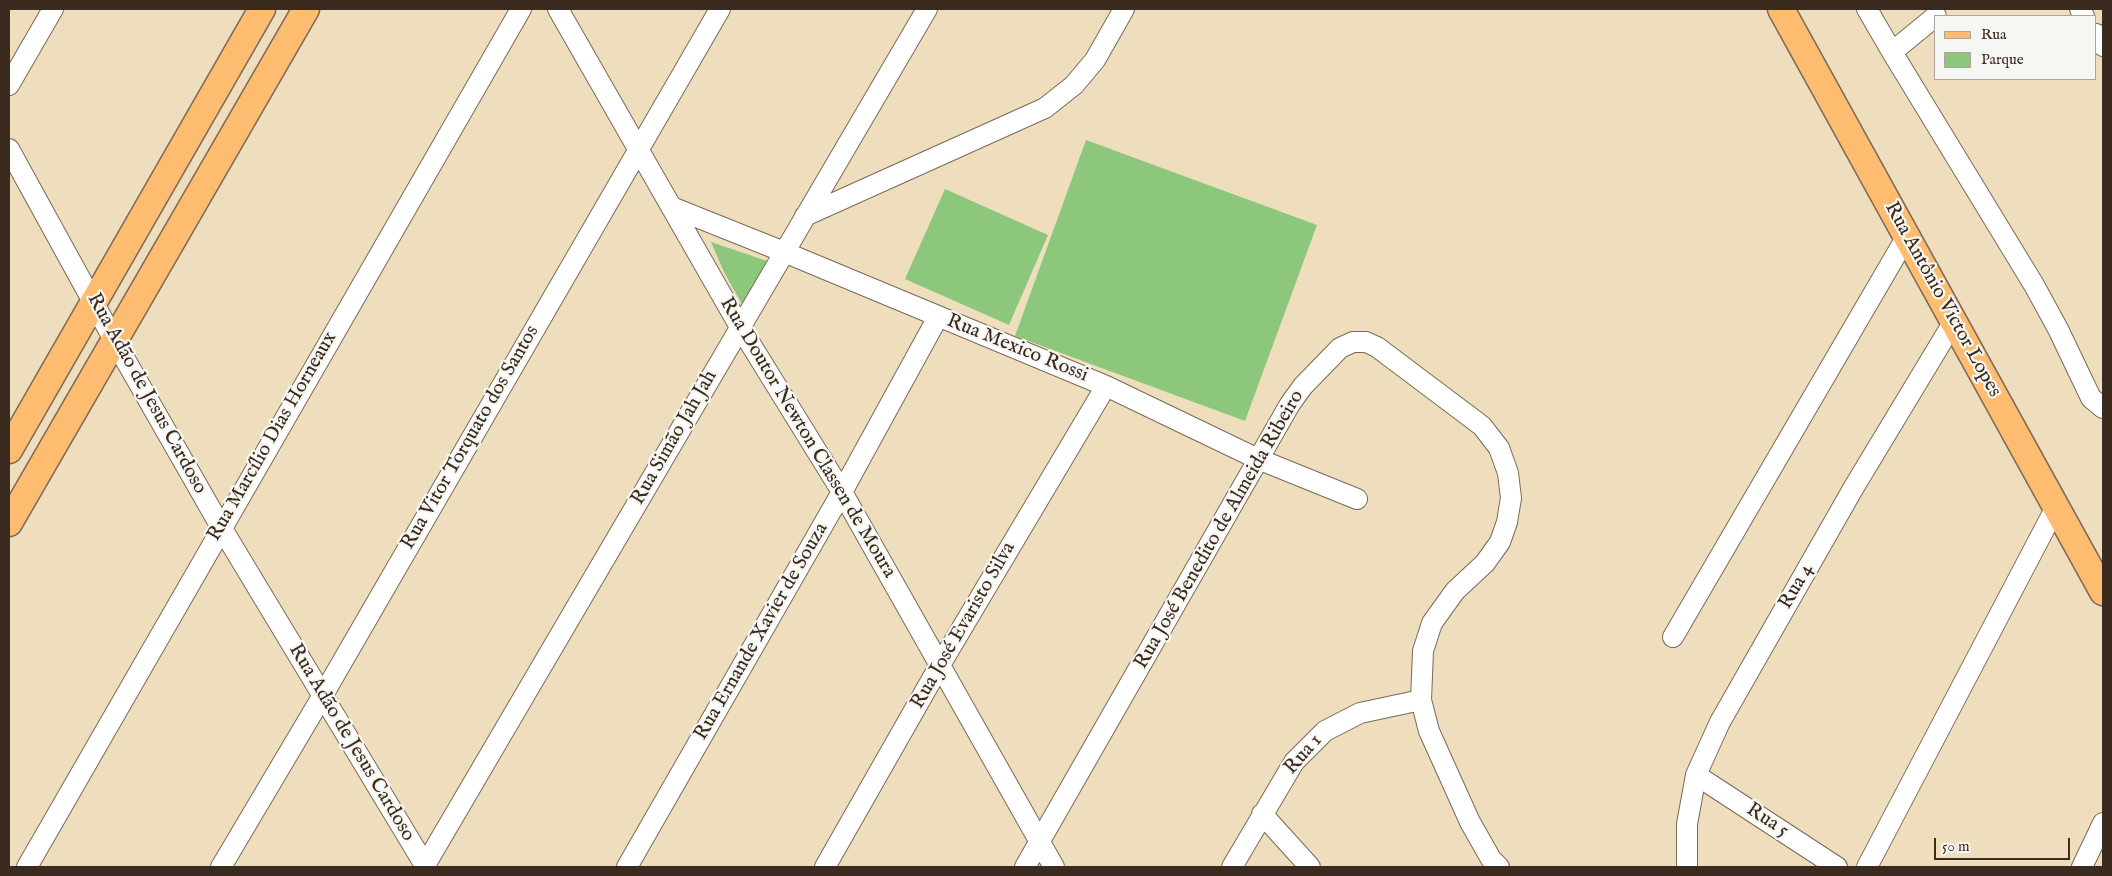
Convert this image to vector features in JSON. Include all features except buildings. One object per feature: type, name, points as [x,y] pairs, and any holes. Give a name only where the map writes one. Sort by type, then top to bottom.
[{"type":"main road","points":[[9,450],[262,9]]},
{"type":"main road","points":[[9,523],[306,9]]},
{"type":"main road","name":"Rua Antônio Victor Lopes","points":[[1781,9],[2103,592]]},
{"type":"street","points":[[9,85],[53,9]]},
{"type":"street","name":"Rua Marcílio Dias Horneaux","points":[[27,867],[221,527],[521,9]]},
{"type":"street","name":"Rua Doutor Newton Classen de Moura","points":[[558,9],[674,208],[740,327],[842,492],[1054,867]]},
{"type":"street","name":"Rua Vitor Torquato dos Santos","points":[[221,867],[323,695],[720,9]]},
{"type":"street","name":"Rua Simão Jah Jah","points":[[425,867],[927,9]]},
{"type":"street","points":[[805,216],[1045,108],[1074,85],[1094,60],[1124,9]]},
{"type":"street","points":[[1867,9],[2034,285],[2058,329],[2091,398],[2103,408]]},
{"type":"street","points":[[1892,52],[1934,18]]},
{"type":"street","name":"Rua Adão de Jesus Cardoso","points":[[9,149],[114,340],[221,527],[425,867]]},
{"type":"street","name":"Rua Mexico Rossi","points":[[674,208],[1106,386],[1258,459],[1357,499]]},
{"type":"street","points":[[1673,637],[1907,236]]},
{"type":"street","name":"Rua Ernande Xavier de Souza","points":[[628,867],[842,492],[938,317]]},
{"type":"street","name":"Rua 4","points":[[1687,867],[1687,824],[1696,774],[1725,714],[1854,487],[1953,323]]},
{"type":"street","name":"Rua José Benedito de Almeida Ribeiro","points":[[1025,867],[1290,404],[1303,386],[1340,348],[1353,342],[1366,342],[1377,347],[1482,426],[1499,448],[1508,473],[1511,498],[1507,522],[1500,542],[1485,563],[1455,591],[1432,623],[1423,651],[1421,700],[1429,731],[1470,822],[1491,859],[1499,867]]},
{"type":"street","name":"Rua José Evaristo Silva","points":[[825,867],[940,665],[1106,386]]},
{"type":"street","points":[[1867,867],[2056,507]]},
{"type":"street","name":"Rua 1","points":[[1232,867],[1294,762],[1325,731],[1360,713],[1421,700]]},
{"type":"street","name":"Rua 5","points":[[1696,774],[1837,867]]},
{"type":"street","points":[[1262,814],[1310,867]]},
{"type":"street","points":[[2082,867],[2103,824]]},
{"type":"green space","points":[[1086,140],[1317,225],[1245,421],[1015,336]]},
{"type":"green space","points":[[945,189],[1048,235],[1009,325],[905,279]]},
{"type":"green space","points":[[711,242],[770,262],[743,306],[724,272]]}]
